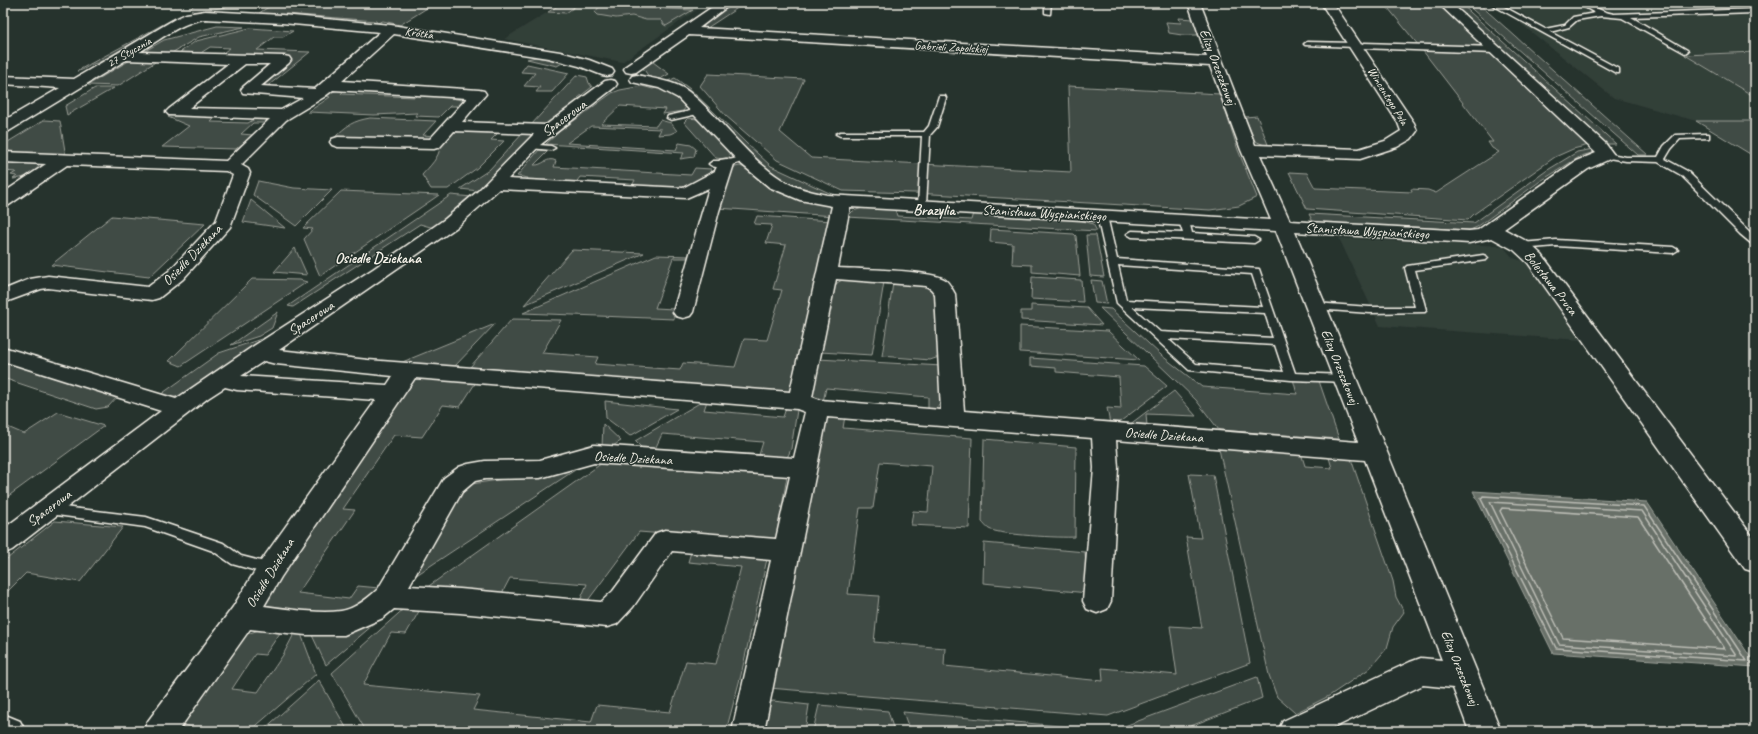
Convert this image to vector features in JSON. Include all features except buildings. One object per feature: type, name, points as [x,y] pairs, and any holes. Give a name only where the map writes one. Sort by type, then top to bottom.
[{"type":"street","points":[[191,17],[186,14],[192,3]]},
{"type":"street","points":[[609,78],[619,69],[634,74],[686,31],[726,3]]},
{"type":"street","name":"Elizy Orzeszkowej","points":[[1194,3],[1249,150],[1285,227],[1344,379],[1485,731]]},
{"type":"street","name":"Wincentego Pola","points":[[1249,150],[1360,154],[1391,144],[1405,136],[1408,131],[1406,123],[1359,46],[1327,3]]},
{"type":"street","points":[[1444,3],[1599,146],[1606,155],[1582,165],[1492,230]]},
{"type":"street","name":"27 Stycznia","points":[[3,128],[122,56],[191,17],[204,15],[228,16],[240,10],[261,4]]},
{"type":"street","name":"Krótka","points":[[228,16],[359,24],[463,39],[583,62],[609,78]]},
{"type":"street","points":[[3,157],[230,166],[285,115],[324,89],[391,29]]},
{"type":"street","name":"Gabrieli Zapolskiej","points":[[686,31],[1217,62]]},
{"type":"street","points":[[1359,46],[1495,50]]},
{"type":"street","points":[[122,56],[284,60],[248,90],[324,89],[479,94],[434,144],[338,142]]},
{"type":"street","points":[[242,60],[174,112],[285,115]]},
{"type":"street","name":"Stanisława Wyspiańskiego","points":[[634,74],[659,83],[683,95],[745,158],[768,178],[784,188],[806,196],[842,202],[922,205],[1102,216],[1186,229],[1285,227],[1469,237],[1482,235],[1492,230]]},
{"type":"street","name":"Spacerowa","points":[[3,542],[179,408],[431,238],[474,204],[495,184],[530,146],[609,78]]},
{"type":"street","points":[[3,80],[76,84]]},
{"type":"street","points":[[450,126],[548,130]]},
{"type":"street","points":[[3,201],[64,159]]},
{"type":"street","name":"Osiedle Dziekana","points":[[3,297],[32,285],[48,282],[152,294],[176,275],[224,223],[242,173],[230,166]]},
{"type":"street","points":[[495,184],[686,193],[720,167]]},
{"type":"street","points":[[683,312],[720,167]]},
{"type":"street","points":[[748,731],[805,468],[808,404],[827,273],[842,202]]},
{"type":"street","name":"Bolesława Prusa","points":[[1492,230],[1521,246],[1535,259],[1755,561]]},
{"type":"street","points":[[827,273],[927,280],[936,282],[941,286],[945,294],[953,419]]},
{"type":"street","name":"Osiedle Dziekana","points":[[260,352],[276,357],[409,370],[808,404],[953,419],[1374,452]]},
{"type":"street","points":[[3,354],[179,408]]},
{"type":"street","name":"Osiedle Dziekana","points":[[159,731],[243,616],[271,569],[392,392],[409,370]]},
{"type":"street","points":[[223,377],[237,382],[392,392]]},
{"type":"street","points":[[1097,601],[1106,468],[1103,431]]},
{"type":"street","name":"Osiedle Dziekana","points":[[243,616],[306,623],[344,623],[373,610],[388,596],[453,485],[468,473],[485,470],[540,469],[594,454],[805,468]]},
{"type":"street","points":[[388,596],[460,601],[607,615],[623,599],[665,540],[787,551]]},
{"type":"street","points":[[1294,731],[1421,671],[1462,675]]},
{"type":"street","points":[[3,729],[9,731]]},
{"type":"lane","points":[[1048,3],[1048,12]]},
{"type":"lane","points":[[1492,3],[1616,71]]},
{"type":"lane","points":[[1582,3],[1602,14]]},
{"type":"lane","points":[[1545,31],[1567,26],[1575,18],[1602,14],[1623,16],[1755,11]]},
{"type":"lane","points":[[1623,16],[1684,51]]},
{"type":"lane","points":[[1307,44],[1359,46]]},
{"type":"lane","points":[[922,205],[926,134],[933,127],[942,98]]},
{"type":"lane","points":[[671,118],[699,110]]},
{"type":"lane","points":[[840,134],[926,134]]},
{"type":"lane","points":[[1660,160],[1664,156],[1667,148],[1678,138],[1706,136]]},
{"type":"lane","points":[[530,146],[551,148]]},
{"type":"lane","points":[[1606,155],[1626,159],[1660,160],[1684,173],[1755,242]]},
{"type":"lane","points":[[720,167],[745,158]]},
{"type":"lane","points":[[1102,216],[1122,303],[1193,367],[1291,376],[1344,379]]},
{"type":"lane","points":[[1132,234],[1186,229],[1254,240]]},
{"type":"lane","points":[[1521,246],[1556,243],[1673,250]]},
{"type":"lane","points":[[1316,306],[1370,310],[1421,310],[1410,268],[1483,258]]},
{"type":"lane","points":[[1112,262],[1256,271],[1291,376]]},
{"type":"lane","points":[[1122,303],[1269,310]]},
{"type":"lane","points":[[1158,335],[1280,342]]},
{"type":"lane","points":[[47,510],[146,522],[218,547],[236,560],[271,569]]},
{"type":"shaded area","points":[[196,3],[250,3],[195,12],[192,11],[191,8]]},
{"type":"shaded area","points":[[275,3],[435,3],[400,25],[383,21],[377,23],[376,21],[259,13]]},
{"type":"shaded area","points":[[735,3],[745,3],[707,28],[700,26]]},
{"type":"shaded area","points":[[1384,3],[1437,3],[1484,47],[1419,46]]},
{"type":"shaded area","points":[[1450,3],[1460,3],[1616,144],[1607,144]]},
{"type":"shaded area","points":[[1465,3],[1478,3],[1648,155],[1638,155]]},
{"type":"shaded area","points":[[1507,3],[1755,3],[1755,52],[1686,55],[1755,97],[1755,121],[1696,121],[1614,98],[1520,23],[1535,22]]},
{"type":"shaded area","points":[[561,4],[698,9],[622,62],[504,39]]},
{"type":"shaded area","points":[[561,4],[577,5],[566,13],[548,12]]},
{"type":"shaded area","points":[[600,6],[693,10],[666,26],[661,20],[646,20],[632,16],[616,18],[598,15],[595,12]]},
{"type":"shaded area","points":[[1179,18],[1193,19],[1199,35],[1169,33],[1166,22],[1181,23]]},
{"type":"shaded area","points":[[171,20],[98,63],[92,64],[83,70],[77,71]]},
{"type":"shaded area","points":[[217,26],[244,27],[199,37],[168,55],[140,54],[164,40]]},
{"type":"shaded area","points":[[250,28],[293,31],[283,37],[274,37],[257,50],[310,52],[264,89],[256,87],[289,60],[221,54],[230,48],[210,47],[196,56],[176,55],[196,41]]},
{"type":"shaded area","points":[[1423,51],[1491,53],[1589,145],[1573,149],[1555,157],[1474,214],[1468,220],[1307,209],[1289,172],[1307,173],[1315,188],[1412,192],[1411,189],[1428,190],[1436,193],[1499,152],[1492,148],[1488,142],[1493,142]]},
{"type":"shaded area","points":[[1755,52],[1755,97],[1685,55]]},
{"type":"shaded area","points":[[536,57],[564,62],[557,66],[527,59]]},
{"type":"shaded area","points":[[132,59],[160,59],[118,86],[88,85]]},
{"type":"shaded area","points":[[650,61],[669,74],[660,79],[649,77],[643,68]]},
{"type":"shaded area","points":[[527,64],[569,73],[552,92],[536,92],[540,87],[524,86],[535,73],[521,72]]},
{"type":"shaded area","points":[[708,74],[804,79],[780,132],[811,158],[1071,172],[1068,86],[1220,94],[1238,150],[1257,197],[1239,206],[1210,210],[915,193],[843,191],[777,160],[726,116],[700,86]]},
{"type":"shaded area","points":[[577,75],[587,77],[592,87],[578,98],[582,99],[548,124],[530,126]]},
{"type":"shaded area","points":[[675,78],[690,89],[771,166],[838,197],[812,191],[795,185],[772,173],[685,90],[668,81]]},
{"type":"shaded area","points":[[642,86],[653,89],[657,87],[673,95],[686,107],[683,111],[663,114],[666,109],[620,106],[601,124],[656,126],[660,120],[671,123],[677,131],[670,134],[658,135],[661,129],[591,126],[567,143],[676,150],[679,143],[691,145],[696,149],[694,157],[680,159],[684,153],[546,144],[560,131],[612,93]]},
{"type":"shaded area","points":[[95,88],[114,88],[67,115],[65,106]]},
{"type":"shaded area","points":[[340,89],[345,89],[341,94],[415,97],[420,92],[445,94],[445,97],[462,100],[463,102],[461,106],[450,106],[439,117],[415,116],[417,113],[374,115],[308,112],[330,97],[322,95]]},
{"type":"shaded area","points":[[172,114],[217,116],[211,122],[248,123],[258,117],[268,118],[265,123],[253,123],[241,134],[253,135],[236,149],[162,147],[189,126],[168,117]]},
{"type":"shaded area","points":[[1257,116],[1269,147],[1255,141],[1245,117]]},
{"type":"shaded area","points":[[370,118],[436,121],[423,135],[434,136],[428,140],[334,138],[350,124]]},
{"type":"shaded area","points":[[688,118],[698,119],[732,154],[725,159],[716,158],[684,122]]},
{"type":"shaded area","points":[[44,120],[60,121],[66,157],[3,153],[3,145]]},
{"type":"shaded area","points":[[1696,121],[1755,121],[1755,157]]},
{"type":"shaded area","points":[[457,130],[499,132],[491,140],[504,141],[477,168],[448,189],[431,189],[422,175],[436,158],[440,150],[440,146],[453,132]]},
{"type":"shaded area","points":[[525,131],[532,136],[479,191],[460,189],[489,170]]},
{"type":"shaded area","points":[[1593,149],[1595,152],[1581,156],[1539,182],[1477,227],[1470,230],[1313,222],[1309,214],[1474,223],[1546,171],[1577,152]]},
{"type":"shaded area","points":[[539,150],[548,151],[534,165],[540,164],[547,160],[553,160],[556,161],[554,167],[691,175],[695,168],[711,169],[712,172],[710,175],[685,188],[632,186],[635,180],[580,177],[575,184],[526,181],[528,178],[517,176]]},
{"type":"shaded area","points":[[3,162],[35,164],[39,166],[32,174],[13,179],[17,176],[11,175],[16,172],[3,171]]},
{"type":"shaded area","points":[[740,166],[774,190],[799,198],[833,205],[835,216],[717,208],[731,168]]},
{"type":"shaded area","points":[[258,181],[294,188],[332,190],[296,226],[253,195]]},
{"type":"shaded area","points":[[341,191],[439,195],[320,276],[304,239],[313,229],[303,228]]},
{"type":"shaded area","points":[[451,195],[472,197],[434,228],[420,224],[293,307],[288,306]]},
{"type":"shaded area","points":[[251,200],[285,228],[243,222]]},
{"type":"shaded area","points":[[866,207],[895,209],[897,216],[971,220],[973,213],[1080,220],[1093,224],[1097,231],[847,217],[853,211]]},
{"type":"shaded area","points":[[112,216],[205,224],[149,277],[51,265]]},
{"type":"shaded area","points":[[757,216],[832,221],[793,391],[784,393],[470,367],[512,319],[561,320],[542,353],[598,357],[595,364],[680,370],[683,363],[735,367],[744,339],[767,340],[782,290],[773,289],[786,245],[766,243],[772,225],[754,224]]},
{"type":"shaded area","points":[[991,229],[1074,234],[1076,236],[1080,276],[1032,272],[1032,265],[1012,264],[1013,244],[990,242]]},
{"type":"shaded area","points":[[1086,235],[1096,235],[1104,277],[1090,276]]},
{"type":"shaded area","points":[[1339,238],[1503,246],[1513,258],[1527,262],[1581,340],[1380,326]]},
{"type":"shaded area","points":[[295,248],[307,275],[274,272]]},
{"type":"shaded area","points":[[572,250],[644,253],[524,305]]},
{"type":"shaded area","points":[[656,255],[689,256],[691,258],[673,258],[655,308],[674,309],[674,319],[523,313]]},
{"type":"shaded area","points":[[1032,277],[1081,280],[1083,302],[1031,299]]},
{"type":"shaded area","points":[[252,279],[300,280],[307,282],[181,366],[169,361]]},
{"type":"shaded area","points":[[842,280],[884,282],[872,355],[820,352],[832,286]]},
{"type":"shaded area","points":[[1091,280],[1102,281],[1107,304],[1095,303]]},
{"type":"shaded area","points":[[893,283],[922,286],[932,291],[936,295],[939,357],[930,360],[882,356]]},
{"type":"shaded area","points":[[1031,305],[1087,308],[1102,325],[1021,320],[1021,311],[1031,311]]},
{"type":"shaded area","points":[[1100,308],[1111,309],[1161,355],[1202,387],[1297,394],[1293,379],[1319,381],[1339,439],[1219,430],[1196,400]]},
{"type":"shaded area","points":[[278,312],[272,328],[259,336],[231,345]]},
{"type":"shaded area","points":[[495,324],[454,367],[400,363]]},
{"type":"shaded area","points":[[1020,326],[1108,331],[1139,360],[1020,352]]},
{"type":"shaded area","points":[[264,338],[267,339],[183,395],[171,398],[160,395],[219,353]]},
{"type":"shaded area","points":[[3,357],[119,395],[108,407],[96,409],[3,378]]},
{"type":"shaded area","points":[[1030,358],[1144,366],[1167,386],[1117,424],[1110,424],[1107,408],[1121,409],[1119,377],[1056,372],[1056,368],[1030,366]]},
{"type":"shaded area","points":[[818,359],[942,366],[944,393],[942,400],[940,405],[928,410],[928,397],[826,388],[823,402],[818,401],[812,395]]},
{"type":"shaded area","points":[[419,376],[478,379],[460,407],[443,405],[422,437],[394,435],[343,509],[355,510],[298,593],[349,599],[358,586],[379,588],[375,595],[342,615],[278,611],[263,604],[409,379]]},
{"type":"shaded area","points":[[1174,391],[1196,416],[1146,414],[1147,426],[1129,425]]},
{"type":"shaded area","points":[[708,398],[704,410],[783,417],[787,405],[797,410],[791,449],[788,456],[781,459],[758,458],[763,442],[662,434],[655,449],[643,449],[635,441]]},
{"type":"shaded area","points":[[605,401],[677,409],[630,436],[606,418]]},
{"type":"shaded area","points":[[58,412],[104,426],[3,500],[3,425],[24,434]]},
{"type":"shaded area","points":[[833,416],[845,416],[843,428],[972,438],[969,528],[911,525],[913,511],[928,512],[932,466],[880,462],[873,508],[860,508],[848,594],[879,596],[874,642],[945,648],[944,666],[1103,681],[1102,668],[1177,675],[1170,626],[1202,628],[1186,537],[1201,538],[1189,474],[1213,475],[1250,663],[1108,716],[769,688],[826,420]]},
{"type":"shaded area","points":[[603,424],[621,441],[611,447],[602,447]]},
{"type":"shaded area","points":[[984,439],[1076,447],[1075,537],[1005,533],[989,529],[982,522]]},
{"type":"shaded area","points":[[1219,449],[1301,453],[1305,466],[1332,468],[1328,454],[1350,456],[1393,581],[1396,597],[1404,612],[1393,627],[1387,648],[1369,669],[1329,696],[1295,713],[1277,697],[1269,675]]},
{"type":"shaded area","points":[[605,461],[787,476],[777,537],[766,542],[639,532],[586,603],[579,603],[587,584],[510,578],[500,597],[426,588]]},
{"type":"shaded area","points":[[584,464],[412,578],[465,485],[531,475]]},
{"type":"shaded area","points":[[55,521],[123,527],[80,582],[26,573],[3,596],[3,562]]},
{"type":"shaded area","points":[[984,543],[1085,552],[1088,593],[983,583]]},
{"type":"shaded area","points":[[691,552],[767,559],[741,675],[726,731],[366,731],[332,673],[408,605],[422,606],[406,634],[391,633],[363,685],[480,696],[473,710],[591,722],[597,705],[670,712],[686,661],[716,664],[741,567],[688,562]]},
{"type":"shaded area","points":[[380,619],[326,665],[311,633]]},
{"type":"shaded area","points":[[262,629],[282,630],[265,655],[255,654],[232,689],[258,692],[283,655],[294,634],[301,634],[316,674],[250,731],[206,731],[177,723],[234,643],[247,634]]},
{"type":"shaded area","points":[[1257,677],[1262,698],[1178,731],[1111,731]]},
{"type":"shaded area","points":[[319,680],[348,731],[262,731]]},
{"type":"shaded area","points":[[773,701],[809,705],[805,731],[759,731],[766,704]]},
{"type":"shaded area","points":[[819,705],[888,711],[894,731],[813,731]]},
{"type":"shaded area","points":[[903,712],[1082,728],[1079,731],[910,731]]},
{"type":"water","points":[[1473,491],[1647,502],[1755,664],[1755,667],[1553,653]]},
{"type":"district","name":"Brazylia","points":[[934,210]]},
{"type":"district","name":"Osiedle Dziekana","points":[[378,258]]}]
